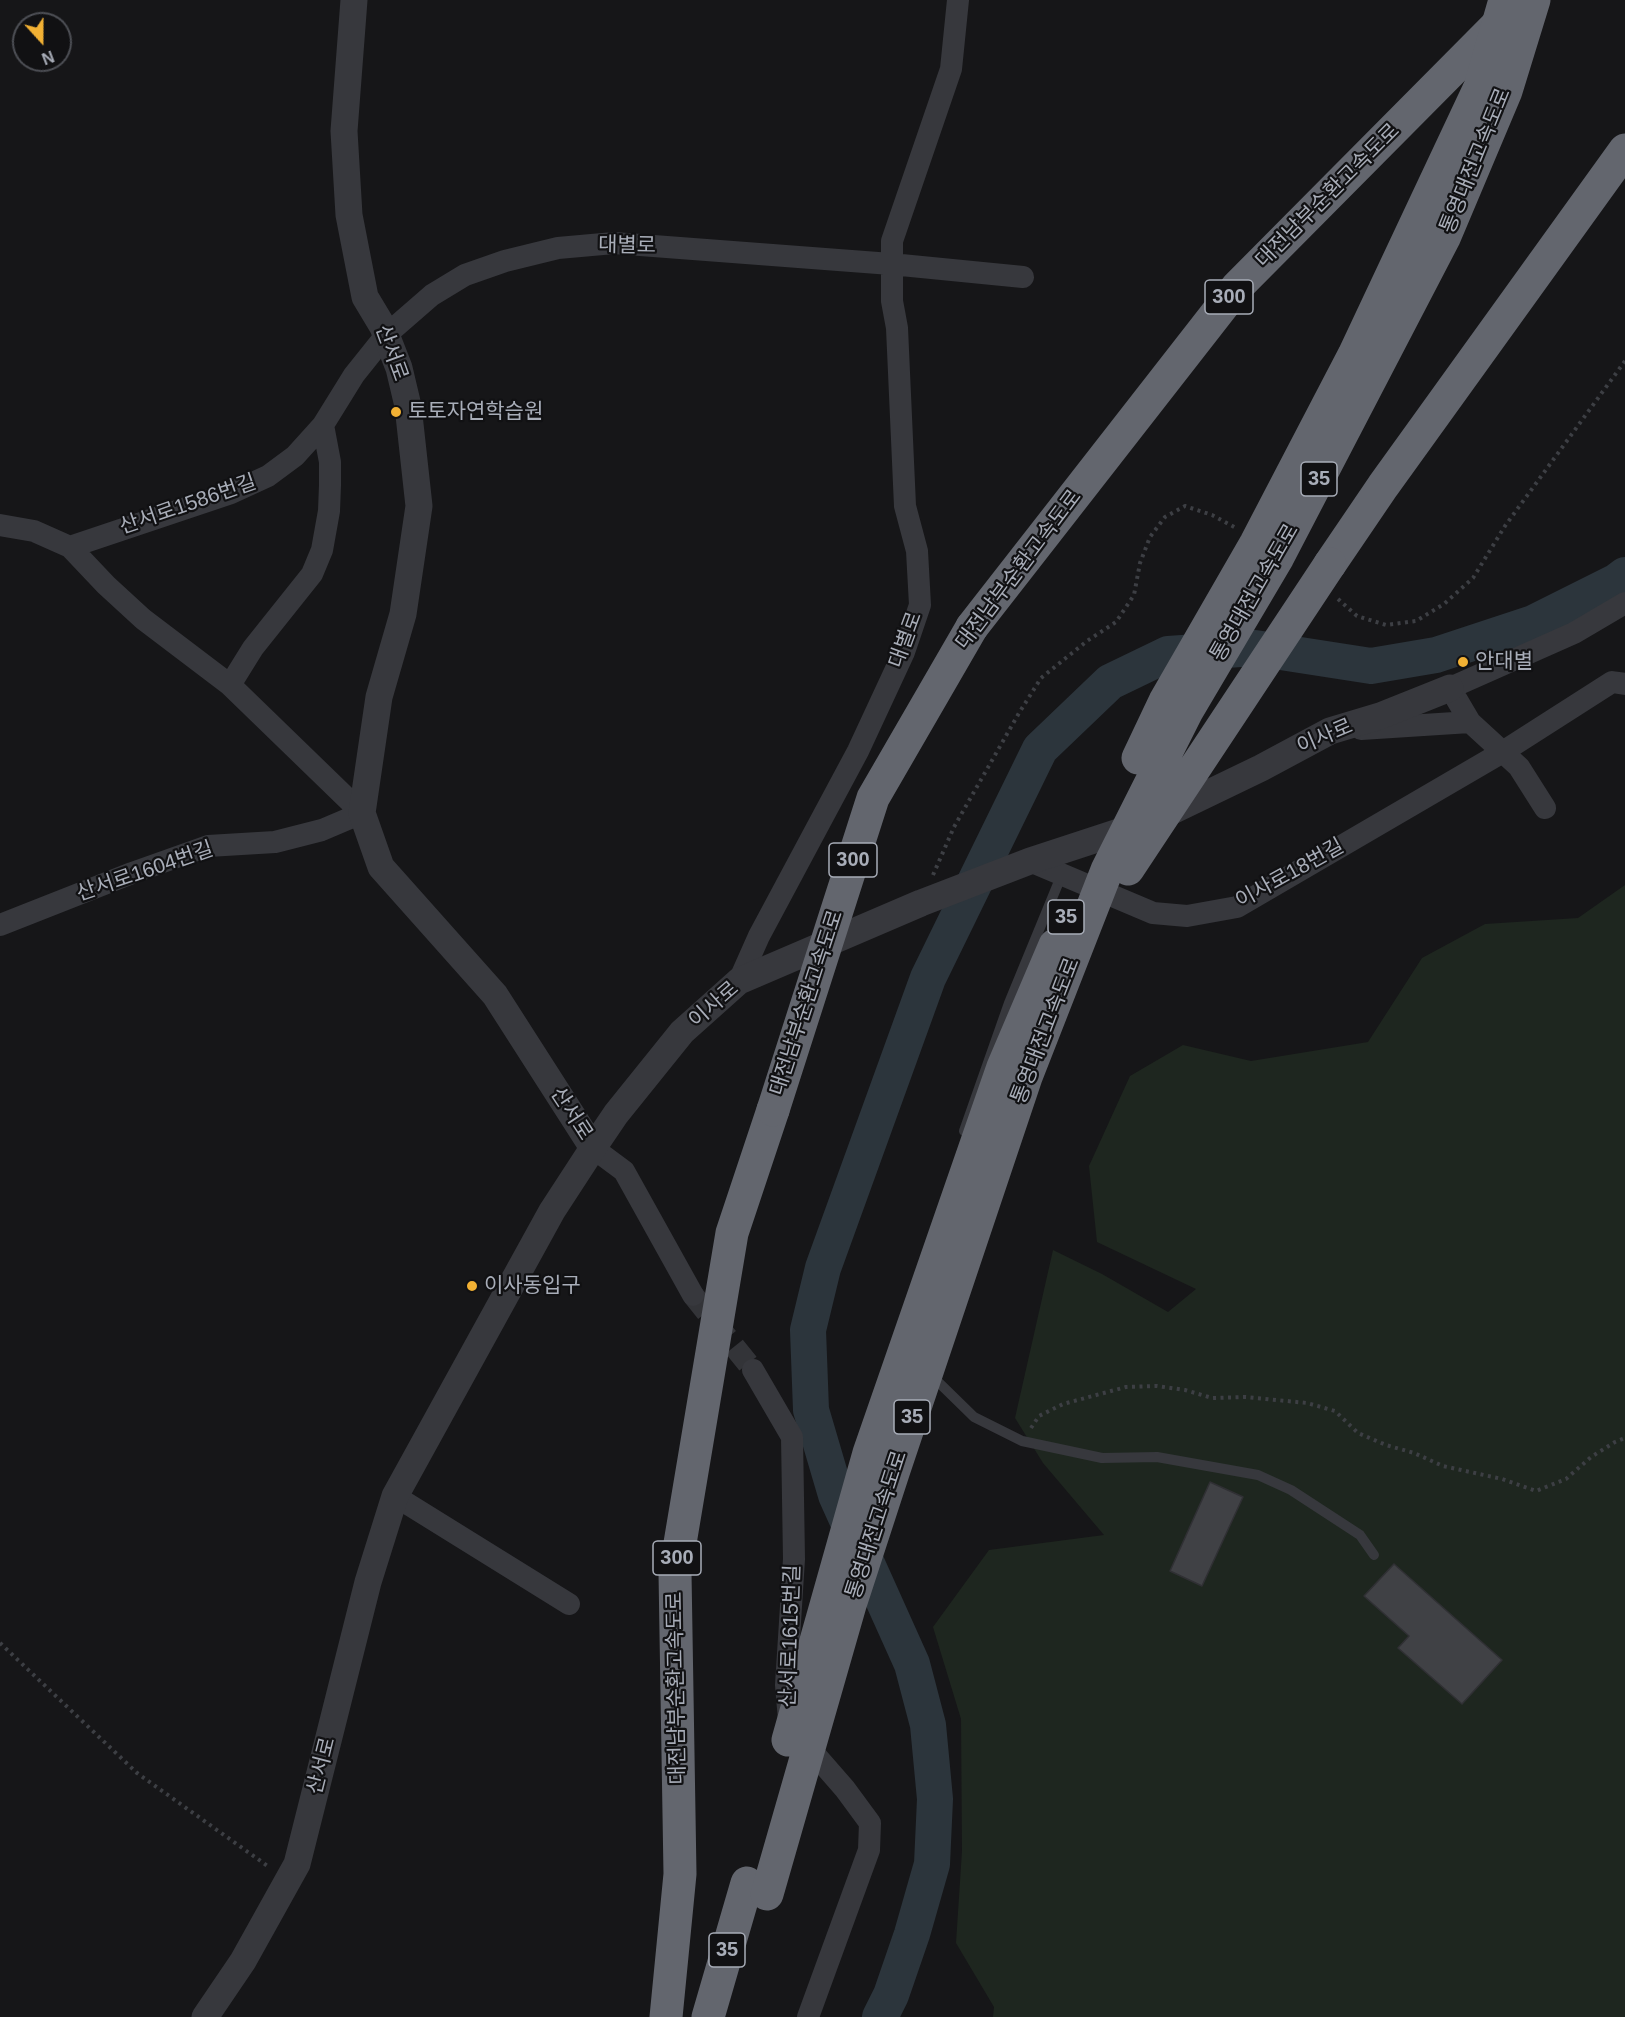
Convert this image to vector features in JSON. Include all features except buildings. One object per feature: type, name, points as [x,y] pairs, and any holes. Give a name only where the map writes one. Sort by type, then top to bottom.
[{"type":"highway","name":"통영대전고속도로","points":[[732,2017],[757,1889],[869,1453],[1003,1067],[1089,864],[1165,701],[1256,543],[1354,355],[1480,87],[1505,0]]},
{"type":"highway","name":"대전남부순환고속도로","points":[[666,2017],[680,1874],[675,1573],[732,1233],[873,798],[972,627],[1238,286],[1522,0]]},
{"type":"highway","name":"통영대전고속도로","points":[[708,2017],[757,1889],[1026,1077],[1107,870],[1186,711],[1278,557],[1444,238],[1506,91],[1534,0]]},
{"type":"highway","points":[[1078,946],[1383,486],[1625,150]]},
{"type":"street","name":"산서로","points":[[354,0],[344,131],[349,214],[365,297],[386,335],[399,368],[408,406],[419,506],[404,614],[379,698],[362,813]]},
{"type":"street","name":"대별로","points":[[739,981],[759,936],[858,751],[904,652],[920,605],[917,551],[905,506],[898,338],[892,301],[892,241],[951,69],[958,0]]},
{"type":"street","name":"대별로","points":[[386,335],[432,295],[465,275],[505,261],[558,248],[614,243],[891,264]]},
{"type":"street","points":[[891,264],[1023,277]]},
{"type":"street","name":"산서로1586번길","points":[[70,547],[231,493],[268,476],[295,456],[323,425],[354,375],[386,335]]},
{"type":"street","points":[[230,685],[253,648],[312,574],[322,550],[329,511],[330,485],[330,462],[323,425]]},
{"type":"street","points":[[0,525],[34,531],[70,547]]},
{"type":"street","name":"산서로","points":[[70,547],[105,585],[142,619],[230,685],[362,813],[381,867],[495,995],[593,1149],[552,1211],[395,1496],[368,1582],[297,1864],[243,1962],[205,2017]]},
{"type":"street","name":"이사로","points":[[593,1149],[616,1114],[682,1032],[739,981],[921,903],[1026,863],[1149,822],[1261,768],[1330,731],[1380,716],[1450,688],[1574,633],[1625,603]]},
{"type":"street","name":"이사로18번길","points":[[1026,863],[1062,873],[1153,913],[1187,916],[1237,907],[1501,753],[1612,682],[1625,684]]},
{"type":"street","points":[[1450,688],[1470,722],[1501,753],[1519,767],[1545,808]]},
{"type":"street","points":[[1330,731],[1470,722]]},
{"type":"street","name":"산서로1604번길","points":[[0,925],[208,846],[275,842],[321,830],[362,813]]},
{"type":"street","points":[[593,1149],[624,1171],[693,1294]]},
{"type":"street","name":"산서로1615번길","points":[[753,1371],[792,1437],[794,1559],[786,1685],[789,1720],[804,1742],[845,1789],[870,1823],[869,1850],[808,2017]]},
{"type":"street","points":[[395,1496],[569,1604]]},
{"type":"lane","points":[[961,1138],[1009,1003],[1062,873]]},
{"type":"lane","points":[[906,1310],[898,1342],[974,1418],[1022,1441],[1102,1458],[1157,1457],[1258,1475],[1291,1490],[1360,1535],[1374,1555]]},
{"type":"path","points":[[1022,1441],[1039,1416],[1063,1404],[1126,1387],[1157,1386],[1212,1398],[1246,1397],[1316,1406],[1335,1411],[1358,1433],[1386,1445],[1414,1453],[1443,1466],[1502,1479],[1536,1491],[1566,1479],[1591,1457],[1625,1438]]},
{"type":"path","points":[[0,1643],[137,1773],[288,1880]]},
{"type":"shaded area","points":[[1625,885],[1625,2017],[993,2017],[994,2007],[956,1943],[962,1851],[961,1719],[933,1627],[989,1550],[1104,1535],[1043,1463],[1015,1418],[1053,1250],[1102,1274],[1168,1312],[1196,1289],[1097,1242],[1089,1166],[1130,1076],[1183,1045],[1251,1061],[1368,1042],[1422,958],[1485,924],[1578,918]]},
{"type":"waterway","points":[[880,2017],[891,1995],[912,1934],[932,1864],[935,1799],[928,1725],[912,1664],[836,1495],[811,1410],[808,1330],[823,1268],[928,978],[1040,749],[1110,682],[1168,654],[1255,648],[1371,666],[1436,655],[1533,623],[1625,575]]},
{"type":"tunnel","points":[[693,1295],[753,1370]]},
{"type":"place","name":"토토자연학습원","points":[[396,412]]},
{"type":"place","name":"안대별","points":[[1463,662]]},
{"type":"place","name":"이사동입구","points":[[472,1286]]}]
